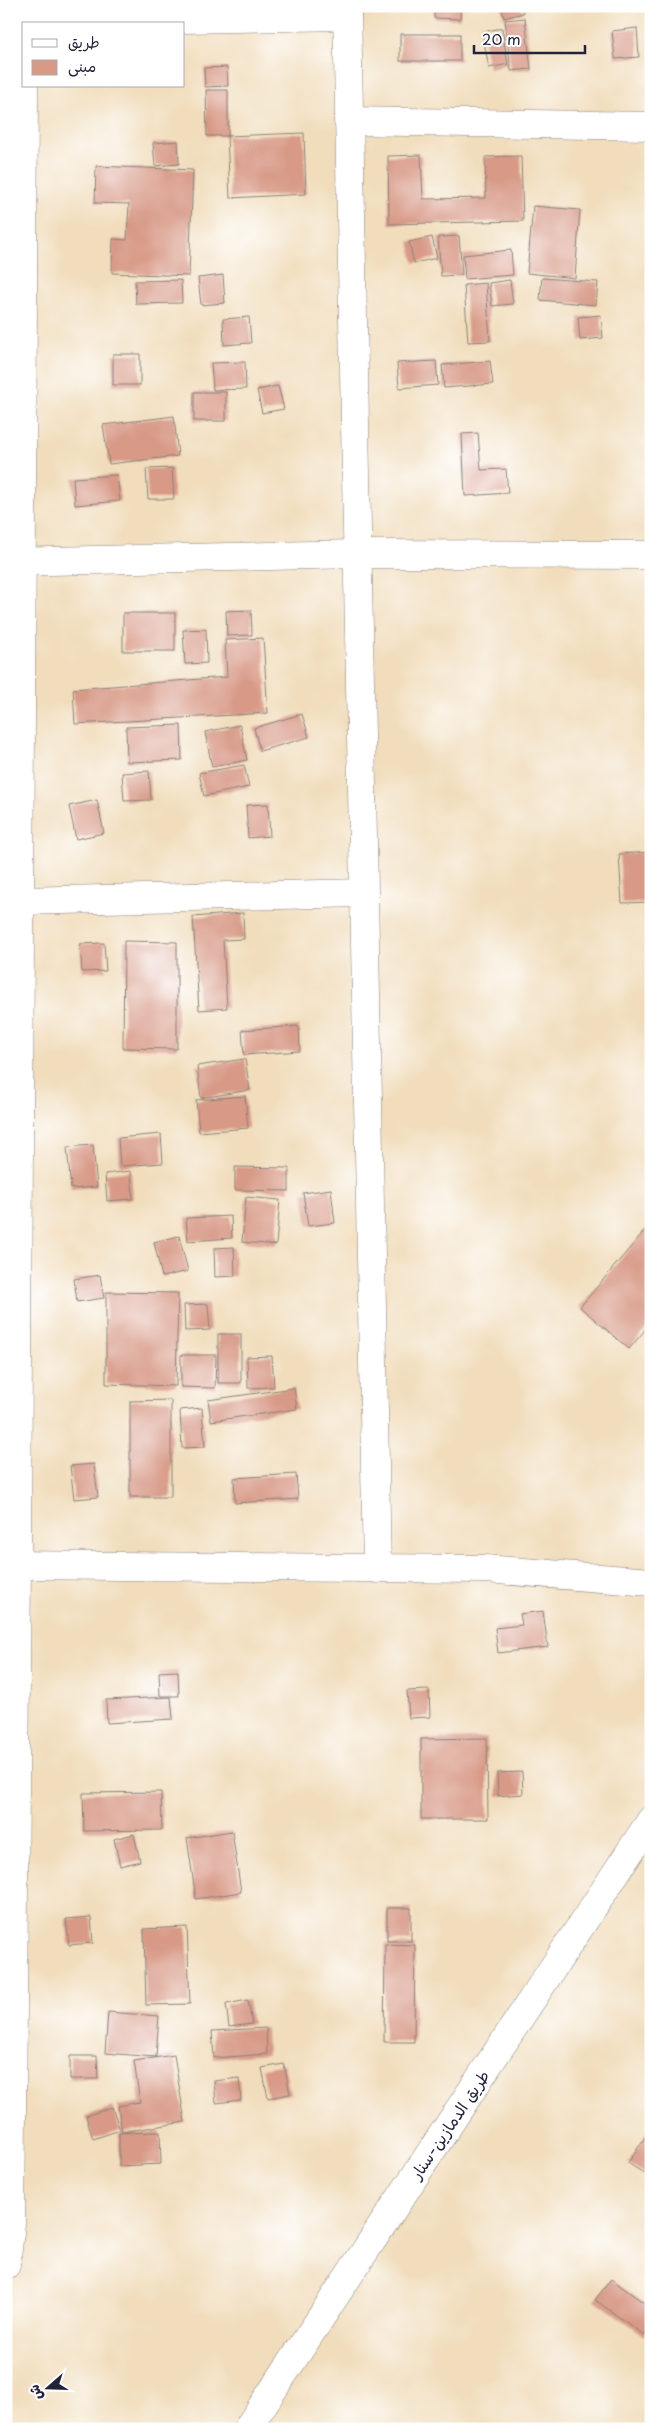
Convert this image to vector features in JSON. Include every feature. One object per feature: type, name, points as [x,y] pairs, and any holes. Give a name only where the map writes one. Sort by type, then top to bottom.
[{"type":"main road","points":[[6,2265],[11,2224],[12,1107],[20,901],[13,562],[22,14],[347,11],[376,1569]]},
{"type":"main road","points":[[348,121],[651,126]]},
{"type":"main road","points":[[13,562],[356,554],[651,555]]},
{"type":"main road","points":[[20,901],[363,893]]},
{"type":"main road","points":[[12,1565],[485,1569],[651,1582]]},
{"type":"main road","name":"طريق الدمازين-سنار","points":[[247,2429],[651,1820]]},
{"type":"building","points":[[434,6],[461,6],[460,19],[434,18]]},
{"type":"building","points":[[501,6],[522,6],[523,13],[504,18]]},
{"type":"building","points":[[525,18],[531,69],[511,71],[505,20]]},
{"type":"building","points":[[502,28],[508,64],[489,68],[482,32]]},
{"type":"building","points":[[637,28],[639,57],[615,59],[612,31]]},
{"type":"building","points":[[400,34],[460,34],[460,61],[400,61]]},
{"type":"building","points":[[227,67],[228,86],[205,87],[204,68]]},
{"type":"building","points":[[206,90],[228,90],[228,136],[207,136]]},
{"type":"building","points":[[304,133],[306,194],[230,198],[227,136]]},
{"type":"building","points":[[178,141],[179,164],[155,166],[153,143]]},
{"type":"building","points":[[421,155],[423,199],[486,198],[485,157],[521,156],[523,221],[389,224],[388,156]]},
{"type":"building","points":[[96,166],[193,170],[189,276],[112,273],[113,239],[127,240],[129,204],[95,203]]},
{"type":"building","points":[[533,206],[580,210],[575,278],[527,273]]},
{"type":"building","points":[[459,236],[462,275],[441,276],[438,237]]},
{"type":"building","points":[[432,237],[437,258],[414,263],[409,242]]},
{"type":"building","points":[[511,250],[513,275],[465,279],[463,255]]},
{"type":"building","points":[[223,275],[225,303],[201,305],[198,278]]},
{"type":"building","points":[[542,278],[598,282],[596,305],[540,300]]},
{"type":"building","points":[[181,280],[182,303],[136,304],[135,281]]},
{"type":"building","points":[[510,280],[513,304],[492,306],[489,283]]},
{"type":"building","points":[[486,283],[490,341],[468,342],[464,285]]},
{"type":"building","points":[[601,315],[603,338],[580,340],[578,317]]},
{"type":"building","points":[[249,317],[251,343],[224,345],[223,319]]},
{"type":"building","points":[[113,354],[140,354],[140,385],[113,385]]},
{"type":"building","points":[[436,361],[438,385],[399,388],[397,363]]},
{"type":"building","points":[[490,361],[493,384],[444,388],[442,365]]},
{"type":"building","points":[[245,362],[246,389],[213,390],[211,363]]},
{"type":"building","points":[[278,386],[284,409],[262,413],[257,390]]},
{"type":"building","points":[[194,392],[226,392],[226,421],[194,421]]},
{"type":"building","points":[[174,416],[178,456],[109,464],[103,425]]},
{"type":"building","points":[[478,433],[481,470],[506,469],[508,493],[465,496],[462,434]]},
{"type":"building","points":[[172,468],[174,499],[148,499],[146,469]]},
{"type":"building","points":[[117,475],[120,501],[75,505],[73,478]]},
{"type":"building","points":[[251,610],[252,635],[227,636],[226,611]]},
{"type":"building","points":[[123,613],[175,613],[175,651],[123,651]]},
{"type":"building","points":[[206,629],[207,663],[185,664],[183,630]]},
{"type":"building","points":[[263,638],[268,713],[75,724],[73,689],[227,677],[225,640]]},
{"type":"building","points":[[302,714],[309,737],[260,751],[254,728]]},
{"type":"building","points":[[181,725],[182,760],[127,762],[126,727]]},
{"type":"building","points":[[240,725],[247,760],[212,767],[205,732]]},
{"type":"building","points":[[244,765],[249,787],[204,796],[199,773]]},
{"type":"building","points":[[149,771],[151,800],[124,801],[122,773]]},
{"type":"building","points":[[97,800],[104,833],[76,839],[69,806]]},
{"type":"building","points":[[268,804],[270,836],[248,838],[246,805]]},
{"type":"building","points":[[651,852],[651,902],[622,903],[619,854]]},
{"type":"building","points":[[243,913],[244,939],[223,940],[227,1008],[199,1010],[193,917]]},
{"type":"building","points":[[124,941],[177,942],[177,1049],[123,1048]]},
{"type":"building","points":[[104,943],[106,971],[82,972],[80,944]]},
{"type":"building","points":[[299,1026],[300,1051],[244,1055],[242,1030]]},
{"type":"building","points":[[245,1059],[250,1090],[201,1098],[197,1066]]},
{"type":"building","points":[[245,1096],[248,1128],[199,1132],[196,1100]]},
{"type":"building","points":[[161,1134],[163,1163],[120,1166],[118,1138]]},
{"type":"building","points":[[93,1145],[97,1187],[71,1189],[67,1147]]},
{"type":"building","points":[[235,1167],[289,1168],[289,1191],[235,1190]]},
{"type":"building","points":[[131,1171],[133,1199],[107,1201],[105,1174]]},
{"type":"building","points":[[331,1189],[335,1223],[308,1226],[303,1193]]},
{"type":"building","points":[[246,1197],[280,1200],[276,1245],[242,1242]]},
{"type":"building","points":[[231,1216],[232,1238],[188,1241],[186,1218]]},
{"type":"building","points":[[646,1229],[651,1233],[651,1323],[629,1349],[580,1307]]},
{"type":"building","points":[[179,1236],[188,1271],[162,1277],[154,1242]]},
{"type":"building","points":[[234,1247],[235,1276],[215,1277],[214,1248]]},
{"type":"building","points":[[100,1275],[104,1298],[77,1302],[74,1279]]},
{"type":"building","points":[[106,1292],[178,1293],[176,1386],[106,1384]]},
{"type":"building","points":[[208,1304],[210,1330],[185,1331],[184,1305]]},
{"type":"building","points":[[218,1334],[241,1334],[241,1383],[218,1383]]},
{"type":"building","points":[[181,1355],[216,1355],[215,1388],[181,1387]]},
{"type":"building","points":[[272,1356],[274,1387],[248,1388],[247,1357]]},
{"type":"building","points":[[294,1388],[297,1409],[211,1421],[208,1400]]},
{"type":"building","points":[[171,1400],[171,1497],[130,1497],[130,1401]]},
{"type":"building","points":[[202,1408],[205,1447],[182,1448],[180,1410]]},
{"type":"building","points":[[94,1464],[98,1497],[74,1499],[70,1466]]},
{"type":"building","points":[[296,1474],[298,1499],[235,1503],[234,1478]]},
{"type":"building","points":[[543,1611],[548,1647],[498,1653],[495,1628],[522,1625],[520,1614]]},
{"type":"building","points":[[178,1671],[179,1696],[160,1696],[159,1672]]},
{"type":"building","points":[[429,1690],[430,1717],[409,1718],[407,1691]]},
{"type":"building","points":[[171,1697],[173,1719],[107,1723],[106,1700]]},
{"type":"building","points":[[487,1738],[488,1819],[421,1819],[421,1739]]},
{"type":"building","points":[[522,1772],[523,1794],[498,1796],[497,1773]]},
{"type":"building","points":[[161,1792],[162,1830],[84,1831],[83,1793]]},
{"type":"building","points":[[232,1831],[241,1892],[196,1899],[187,1838]]},
{"type":"building","points":[[134,1834],[140,1861],[120,1866],[114,1839]]},
{"type":"building","points":[[387,1908],[411,1908],[411,1941],[387,1941]]},
{"type":"building","points":[[91,1917],[93,1943],[69,1945],[66,1919]]},
{"type":"building","points":[[187,1927],[190,2004],[146,2005],[144,1929]]},
{"type":"building","points":[[385,1944],[415,1945],[414,2042],[384,2042]]},
{"type":"building","points":[[248,2000],[252,2024],[229,2027],[226,2004]]},
{"type":"building","points":[[108,2012],[159,2016],[156,2057],[105,2053]]},
{"type":"building","points":[[266,2028],[267,2054],[214,2058],[212,2031]]},
{"type":"building","points":[[174,2055],[185,2122],[122,2132],[118,2106],[140,2102],[134,2061]]},
{"type":"building","points":[[70,2056],[97,2056],[98,2079],[70,2079]]},
{"type":"building","points":[[284,2064],[290,2094],[268,2098],[262,2068]]},
{"type":"building","points":[[239,2078],[241,2100],[216,2103],[214,2081]]},
{"type":"building","points":[[112,2107],[120,2130],[93,2139],[86,2116]]},
{"type":"building","points":[[651,2128],[651,2178],[628,2163]]},
{"type":"building","points":[[160,2132],[161,2164],[119,2166],[119,2133]]},
{"type":"building","points":[[611,2279],[651,2308],[651,2325],[644,2335],[595,2300]]}]
